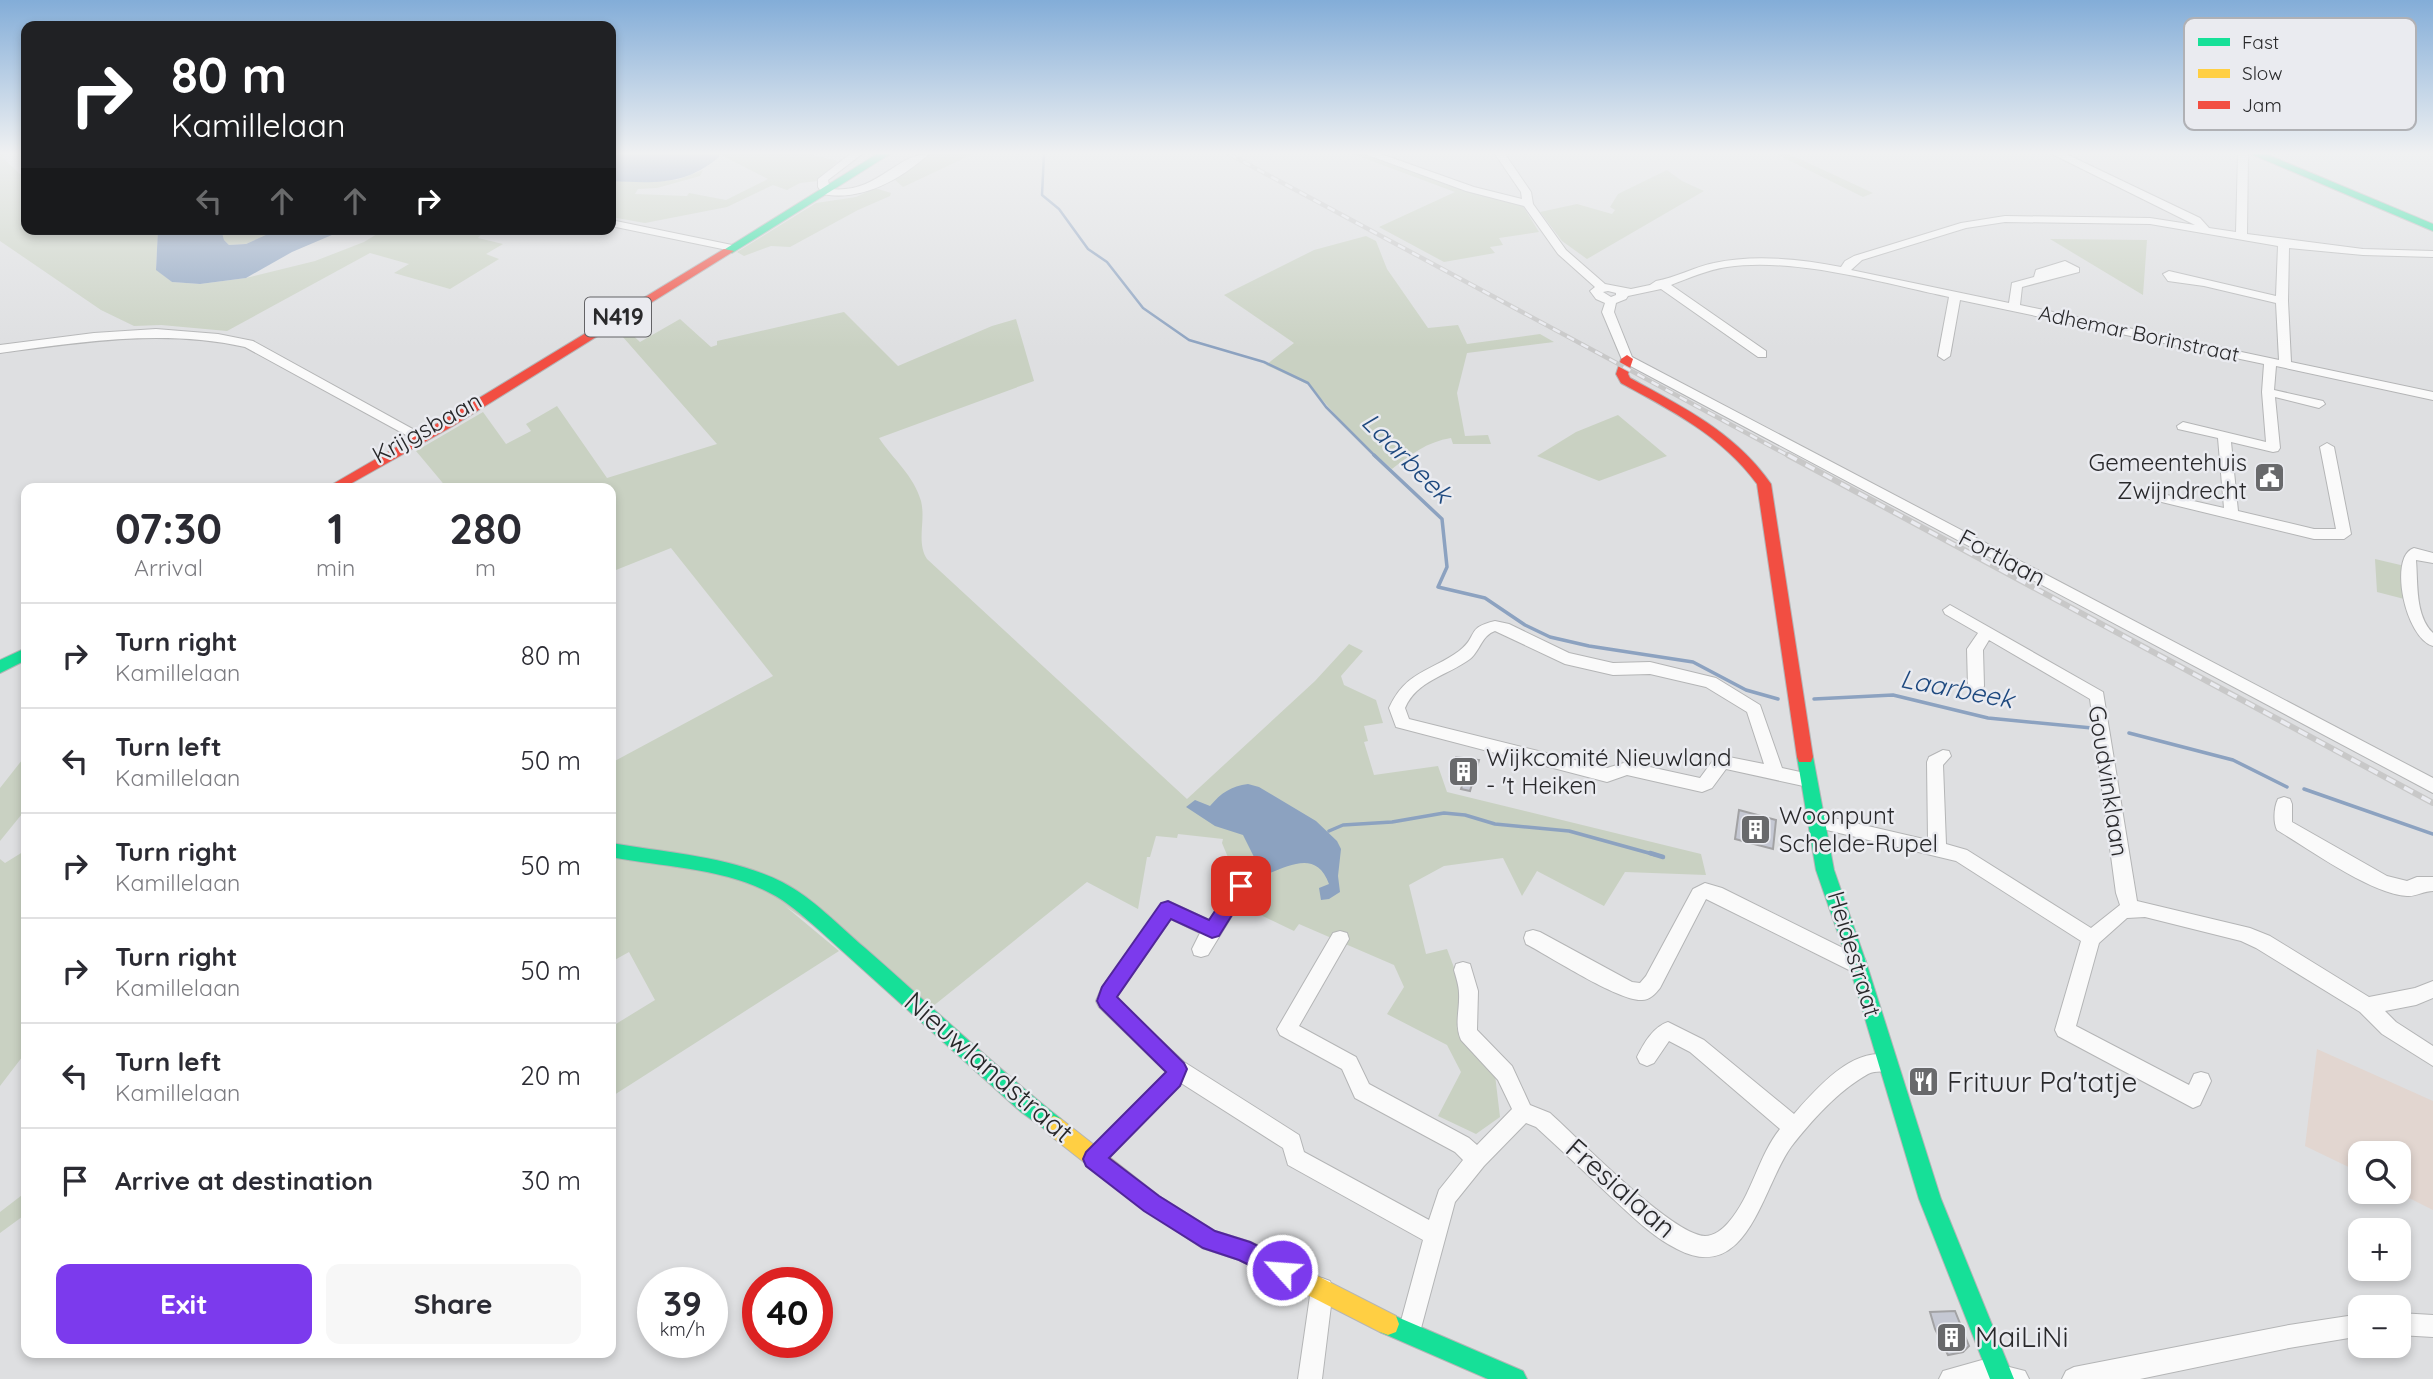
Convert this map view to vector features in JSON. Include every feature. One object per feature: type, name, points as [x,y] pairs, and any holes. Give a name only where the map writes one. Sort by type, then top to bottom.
[{"type":"street","name":"Krijgsbaan","points":[[333,483],[505,386],[782,218]]},
{"type":"street","points":[[1538,218],[1562,252],[1602,287]]},
{"type":"street","points":[[2192,218],[2205,231]]},
{"type":"street","points":[[2241,218],[2241,237]]},
{"type":"street","points":[[2410,218],[2433,228]]},
{"type":"street","points":[[1844,271],[1849,263],[1858,258],[1965,225],[2005,219],[2150,221],[2284,244],[2363,252],[2433,254]]},
{"type":"street","points":[[616,224],[732,248]]},
{"type":"street","points":[[2284,244],[2282,301],[2285,365]]},
{"type":"street","name":"Adhemar Borinstraat","points":[[1622,292],[1642,290],[1701,268],[1741,262],[1844,271],[2433,396]]},
{"type":"street","points":[[2014,308],[2016,285],[2039,277]]},
{"type":"street","points":[[1660,283],[1762,354]]},
{"type":"street","points":[[2202,283],[2282,301]]},
{"type":"street","points":[[1611,287],[1622,292],[1622,297],[1611,301],[1598,296],[1597,290],[1611,287]]},
{"type":"street","points":[[1944,356],[1955,295]]},
{"type":"street","points":[[1611,301],[1608,312],[1627,359]]},
{"type":"street","points":[[0,349],[154,332],[236,340],[249,344],[419,436]]},
{"type":"street","name":"Heidestraat","points":[[1627,359],[1622,376],[1732,443],[1754,465],[1764,484],[1808,780],[1825,870],[1858,965],[1930,1199],[2007,1378]]},
{"type":"street","name":"Fortlaan","points":[[1627,359],[2433,786]]},
{"type":"street","points":[[2183,426],[2273,448],[2270,362]]},
{"type":"street","points":[[2269,392],[2319,404]]},
{"type":"street","points":[[2224,437],[2231,513]]},
{"type":"street","points":[[2141,493],[2314,534],[2344,534],[2327,447]]},
{"type":"street","points":[[2433,558],[2414,553],[2409,560],[2416,624],[2426,637],[2433,641]]},
{"type":"street","name":"Goudvinklaan","points":[[1950,610],[2093,692],[2099,700],[2125,893],[2130,907]]},
{"type":"street","points":[[1776,775],[1754,709],[1731,693],[1710,682],[1650,668],[1613,669],[1565,658],[1495,626],[1483,629],[1476,645],[1465,654],[1415,680],[1397,708],[1402,723],[1606,775],[1627,768],[1702,785],[1708,783],[1720,763],[1724,762],[1776,775],[1808,780]]},
{"type":"street","points":[[1976,686],[1975,649],[1986,633]]},
{"type":"street","points":[[0,659],[21,648]]},
{"type":"street","points":[[0,667],[21,656]]},
{"type":"street","points":[[1937,850],[1935,762],[1943,756]]},
{"type":"street","points":[[2284,804],[2283,825],[2383,883],[2409,889],[2417,884],[2433,884]]},
{"type":"street","points":[[1816,821],[1961,855],[2091,938]]},
{"type":"street","name":"Nieuwlandstraat","points":[[616,851],[736,874],[769,884],[816,916],[928,1013],[1002,1085],[1152,1203],[1210,1240],[1242,1250],[1322,1289],[1367,1315],[1515,1379]]},
{"type":"street","points":[[1201,949],[1241,886]]},
{"type":"street","points":[[1533,938],[1629,990],[1644,992],[1653,982],[1699,894],[1705,891],[1716,893],[1858,965]]},
{"type":"street","points":[[2201,1081],[2193,1098],[2065,1030],[2091,938],[2104,931],[2120,912],[2130,907],[2244,934],[2263,942],[2367,1006],[2389,1028],[2433,1057]]},
{"type":"street","points":[[1212,930],[1168,909],[1106,1001],[1177,1069],[1292,1142],[1295,1158],[1435,1235]]},
{"type":"street","points":[[1340,939],[1287,1029],[1349,1063],[1362,1091],[1462,1145],[1477,1159]]},
{"type":"street","points":[[1409,1332],[1446,1197],[1477,1159],[1523,1112],[1504,1073],[1468,1034],[1469,991],[1462,970]]},
{"type":"street","points":[[2367,1006],[2416,996],[2433,989]]},
{"type":"street","points":[[1647,1057],[1664,1032],[1668,1031],[1697,1046],[1794,1127]]},
{"type":"street","name":"Fresialaan","points":[[1523,1112],[1542,1120],[1678,1240],[1691,1246],[1708,1248],[1725,1241],[1744,1222],[1778,1148],[1794,1127],[1847,1078],[1870,1063],[1887,1063]]},
{"type":"street","points":[[1094,1159],[1173,1079],[1177,1069]]},
{"type":"street","points":[[1310,1379],[1322,1289]]},
{"type":"street","points":[[2411,1325],[2433,1326]]},
{"type":"street","points":[[2074,1379],[2162,1365],[2282,1336],[2348,1327]]},
{"type":"street","points":[[1951,1379],[1982,1372],[2007,1378]]},
{"type":"shaded area","points":[[2317,1049],[2433,1101],[2433,1210],[2411,1199],[2411,1141],[2348,1141],[2348,1167],[2305,1146]]},
{"type":"green space","points":[[0,218],[21,218],[21,235],[158,235],[156,269],[172,282],[200,284],[246,278],[315,261],[375,235],[481,235],[478,238],[503,244],[486,254],[499,259],[450,289],[394,273],[409,264],[370,253],[227,331],[161,325],[134,326],[101,310],[0,241]]},
{"type":"green space","points":[[619,218],[669,218],[645,223]]},
{"type":"green space","points":[[791,218],[843,218],[790,247],[771,246],[744,256],[737,252]]},
{"type":"green space","points":[[1398,218],[1531,218],[1539,232],[1499,238],[1503,245],[1490,247],[1495,253],[1444,262],[1379,227]]},
{"type":"green space","points":[[1545,218],[1657,218],[1587,259],[1562,241]]},
{"type":"green space","points":[[223,235],[266,235],[246,244],[229,245]]},
{"type":"green space","points":[[1366,236],[1376,241],[1387,269],[1428,328],[1458,325],[1467,344],[1540,334],[1554,342],[1467,353],[1457,393],[1465,436],[1488,435],[1491,444],[1453,444],[1451,438],[1434,442],[1392,469],[1357,439],[1309,385],[1266,365],[1294,343],[1224,295],[1314,250]]},
{"type":"green space","points":[[2050,239],[2147,240],[2143,295]]},
{"type":"green space","points":[[844,312],[898,366],[992,326],[1016,319],[1034,381],[879,438],[918,492],[922,509],[922,546],[927,559],[1187,799],[1315,681],[1349,644],[1363,651],[1341,676],[1344,685],[1376,700],[1383,723],[1364,726],[1368,741],[1364,742],[1374,775],[1438,766],[1447,792],[1701,854],[1706,875],[1625,872],[1604,906],[1537,871],[1522,896],[1503,858],[1444,866],[1409,885],[1426,954],[1447,949],[1464,994],[1461,1029],[1468,1047],[1495,1075],[1500,1117],[1476,1134],[1438,1116],[1461,1072],[1447,1045],[1387,1014],[1404,987],[1394,965],[1299,924],[1294,931],[1236,903],[1242,891],[1222,843],[1223,839],[1178,834],[1177,838],[1156,836],[1150,857],[1147,857],[1138,909],[1087,882],[932,1007],[785,906],[839,951],[616,1094],[616,1024],[655,1000],[629,952],[616,959],[616,760],[773,676],[671,548],[616,570],[616,483],[443,483],[416,451],[483,412],[506,444],[531,431],[526,424],[557,406],[607,478],[717,444],[615,328],[621,324],[640,342],[680,319],[711,347],[717,345],[717,341]]},
{"type":"green space","points":[[1618,415],[1667,456],[1599,481],[1537,456],[1576,432]]},
{"type":"green space","points":[[2375,559],[2409,567],[2412,601],[2377,592]]},
{"type":"green space","points":[[21,761],[21,815],[0,841],[0,788]]},
{"type":"green space","points":[[21,853],[21,1059],[0,1086],[0,859],[5,863]]},
{"type":"green space","points":[[21,1196],[21,1218],[0,1233],[0,1212]]},
{"type":"water","points":[[158,235],[223,235],[229,245],[246,244],[266,235],[332,235],[292,252],[246,278],[200,284],[172,282],[156,270]]},
{"type":"water","points":[[1248,784],[1259,787],[1316,821],[1337,841],[1341,849],[1338,876],[1340,892],[1329,899],[1321,900],[1319,888],[1329,884],[1314,865],[1305,863],[1253,878],[1250,884],[1242,882],[1243,872],[1257,863],[1243,835],[1215,826],[1186,807],[1195,800],[1210,806],[1227,791]]},
{"type":"building","name":"Wijkcomité Nieuwland - 't Heiken","points":[[1456,757],[1479,760],[1470,791],[1461,789],[1464,780],[1450,776]]},
{"type":"building","name":"Woonpunt Schelde-Rupel","points":[[1739,810],[1776,820],[1773,849],[1735,839]]},
{"type":"building","name":"MaiLiNi","points":[[1955,1311],[1969,1346],[1963,1352],[1948,1355],[1930,1312]]},
{"type":"waterway","name":"Laarbeek","points":[[1066,218],[1088,249],[1107,262],[1143,308],[1189,340],[1264,362],[1308,383],[1326,407],[1374,455]]},
{"type":"waterway","name":"Laarbeek","points":[[1374,455],[1442,519],[1447,567],[1438,587],[1485,598],[1525,625],[1550,637],[1589,646],[1693,662],[1746,690],[1778,699]]},
{"type":"waterway","name":"Laarbeek","points":[[1814,699],[1893,695],[1988,718],[2092,728]]},
{"type":"waterway","name":"Laarbeek","points":[[2129,733],[2233,760],[2287,787]]},
{"type":"waterway","name":"Laarbeek","points":[[2304,789],[2433,834]]},
{"type":"waterway","points":[[1329,831],[1343,825],[1392,822],[1444,813],[1465,815],[1495,824],[1569,831],[1656,855]]},
{"type":"waterway","points":[[1650,853],[1663,857]]},
{"type":"railway","points":[[1348,218],[1791,457]]},
{"type":"railway","points":[[1788,455],[2433,803]]},
{"type":"traffic: fast","points":[[728,251],[781,218]]},
{"type":"traffic: fast","points":[[2410,218],[2433,228]]},
{"type":"traffic: fast","points":[[0,667],[21,656]]},
{"type":"traffic: fast","points":[[1805,757],[1825,870],[1858,965],[1930,1199],[2002,1379]]},
{"type":"traffic: fast","points":[[616,851],[729,871],[766,883],[789,895],[1054,1126]]},
{"type":"traffic: fast","points":[[1388,1324],[1515,1379]]},
{"type":"traffic: slow","points":[[1054,1126],[1152,1203],[1210,1240],[1243,1250],[1388,1324]]},
{"type":"traffic: jam","points":[[342,483],[448,423],[728,251]]},
{"type":"traffic: jam","points":[[1627,359],[1622,374],[1625,380],[1702,423],[1736,450],[1764,484],[1805,757]]},
{"type":"place","name":"Gemeentehuis Zwijndrecht","points":[[2270,477]]},
{"type":"place","name":"Wijkcomité Nieuwland - 't Heiken","points":[[1463,772]]},
{"type":"place","name":"Woonpunt Schelde-Rupel","points":[[1756,830]]},
{"type":"place","name":"Frituur Pa'tatje","points":[[1924,1082]]},
{"type":"place","name":"MaiLiNi","points":[[1952,1337]]},
{"type":"route","points":[[1241,886],[1212,930],[1168,909],[1109,993],[1106,1001],[1177,1069],[1173,1079],[1094,1159],[1152,1203],[1210,1240],[1242,1250],[1282,1270]]}]
